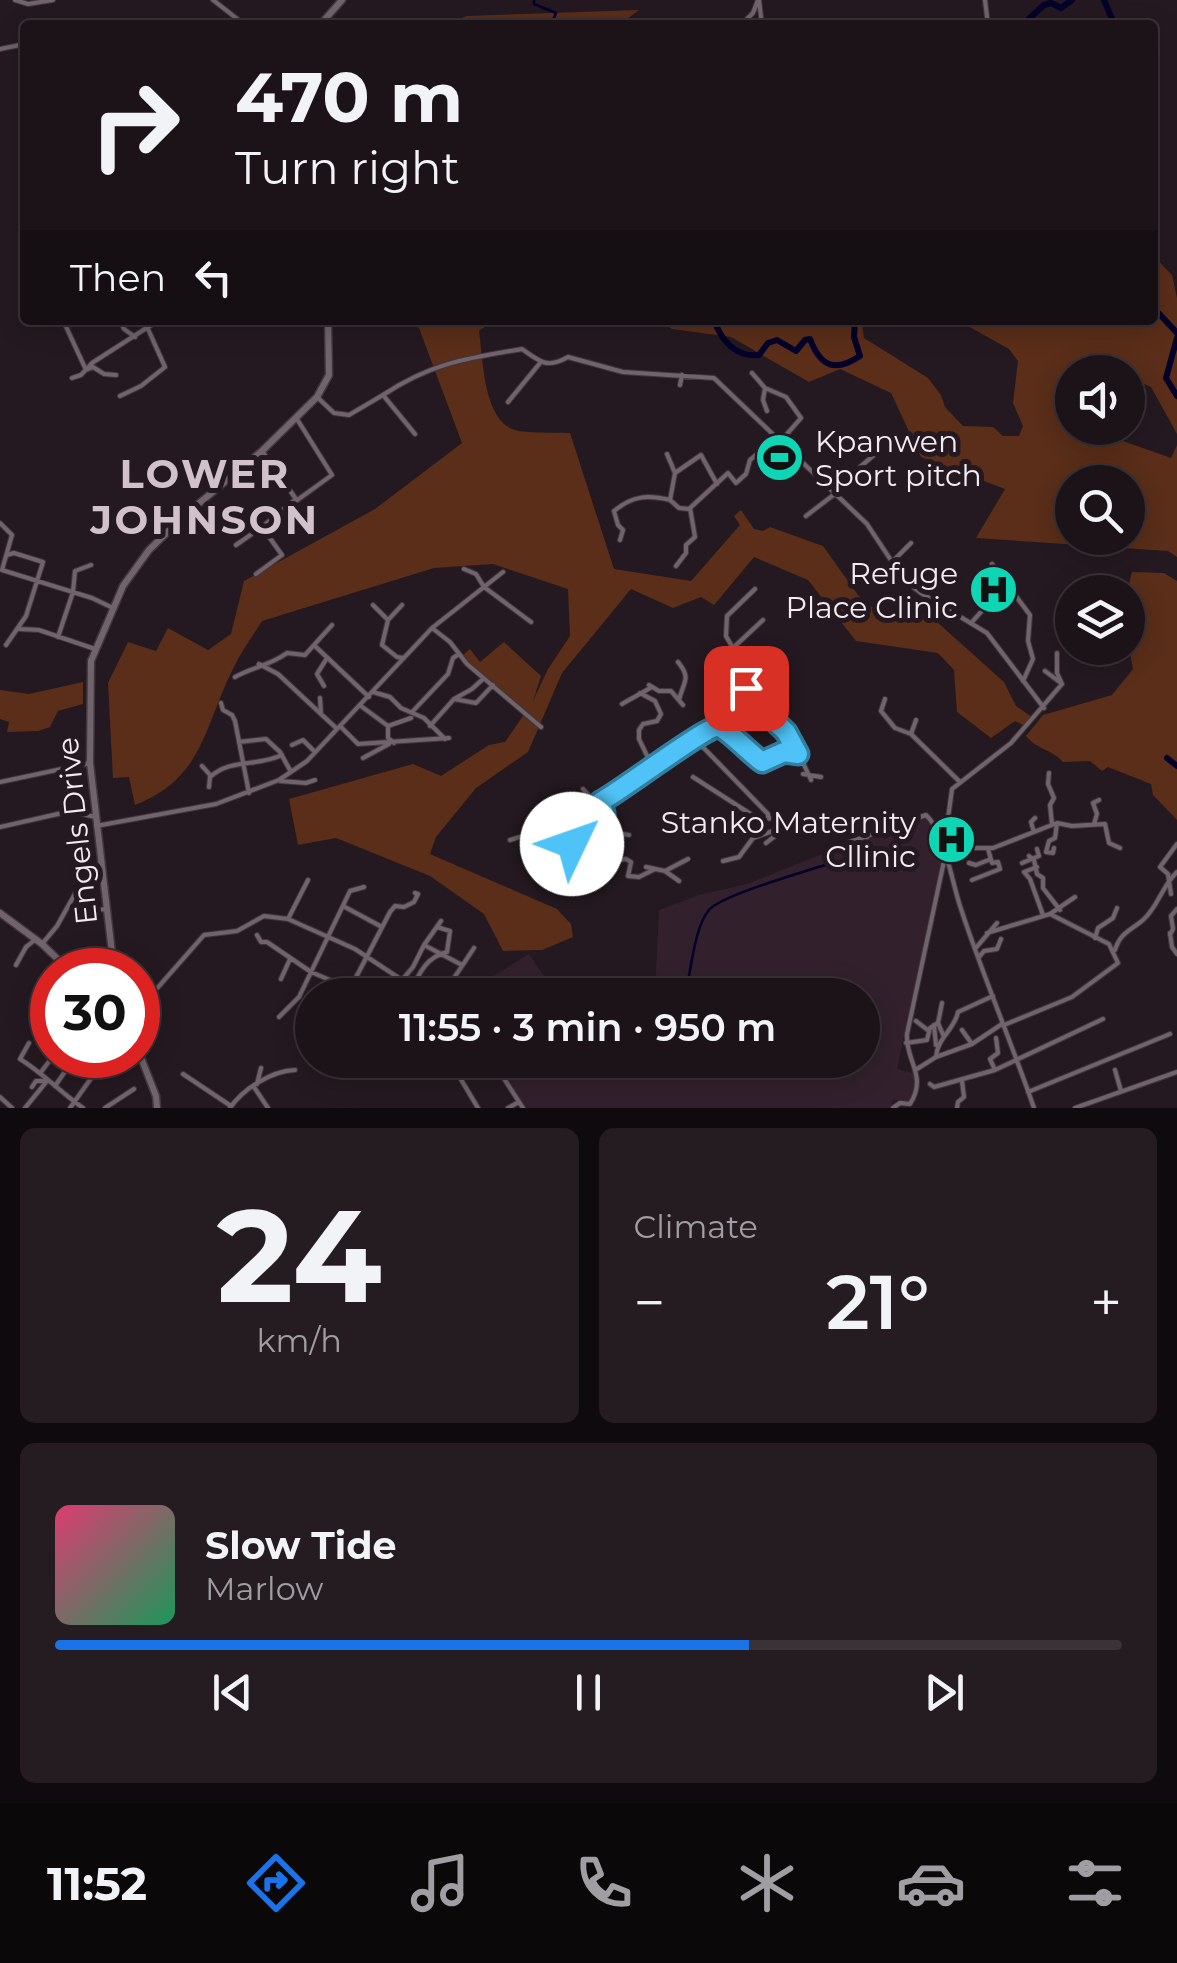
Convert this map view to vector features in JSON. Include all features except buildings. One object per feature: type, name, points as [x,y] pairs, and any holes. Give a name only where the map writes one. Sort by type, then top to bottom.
[{"type":"street","points":[[15,0],[28,4],[52,0]]},
{"type":"street","points":[[213,0],[239,20]]},
{"type":"street","points":[[324,20],[342,0]]},
{"type":"street","points":[[65,325],[86,370]]},
{"type":"street","points":[[122,325],[135,337]]},
{"type":"street","points":[[86,370],[153,325]]},
{"type":"street","name":"Engels Drive","points":[[112,948],[90,763],[88,684],[95,650],[133,571],[166,531],[262,451],[317,397],[328,374],[328,325]]},
{"type":"street","points":[[120,396],[165,367],[148,329]]},
{"type":"street","points":[[317,397],[334,412],[349,416],[425,370],[486,353],[522,350],[540,363],[552,364],[568,357],[623,372],[721,381],[867,524],[904,580],[987,633],[1044,708]]},
{"type":"street","points":[[508,402],[540,363]]},
{"type":"street","points":[[72,378],[93,367],[104,374],[116,374]]},
{"type":"street","points":[[620,540],[623,530],[614,511],[626,502],[650,495],[670,500],[679,508],[690,508],[728,473],[736,482],[746,474],[750,460],[801,418],[786,397],[765,388],[752,373]]},
{"type":"street","points":[[680,385],[682,375]]},
{"type":"street","points":[[765,388],[762,400],[766,411]]},
{"type":"street","points":[[383,395],[415,434]]},
{"type":"street","points":[[236,546],[332,475],[297,419]]},
{"type":"street","points":[[860,467],[880,450]]},
{"type":"street","points":[[262,451],[295,501]]},
{"type":"street","points":[[666,454],[676,473],[670,500]]},
{"type":"street","points":[[676,473],[701,456],[717,484]]},
{"type":"street","points":[[806,516],[836,493]]},
{"type":"street","points":[[676,566],[686,553],[686,545],[695,537],[690,508]]},
{"type":"street","points":[[0,523],[12,535],[1,570],[113,608]]},
{"type":"street","points":[[256,574],[282,553],[262,527]]},
{"type":"street","points":[[892,562],[911,544]]},
{"type":"street","points":[[6,645],[20,629],[43,561],[7,555]]},
{"type":"street","points":[[58,637],[73,592],[75,572],[91,564]]},
{"type":"street","points":[[992,564],[1030,618],[1028,641],[1033,659],[1023,682]]},
{"type":"street","points":[[464,569],[476,574],[484,586],[531,622]]},
{"type":"street","points":[[0,827],[71,811],[96,822],[216,804],[278,780],[315,752],[432,628],[503,572]]},
{"type":"street","points":[[972,623],[1006,584]]},
{"type":"street","points":[[755,590],[727,616],[726,636],[738,657],[739,680],[748,696],[786,732],[808,776],[821,777]]},
{"type":"street","points":[[402,604],[388,620],[382,645],[404,658]]},
{"type":"street","points":[[373,605],[388,620]]},
{"type":"street","points":[[734,646],[763,620]]},
{"type":"street","points":[[234,677],[259,664],[273,663],[287,653],[305,655],[332,626]]},
{"type":"street","points":[[432,628],[541,727]]},
{"type":"street","points":[[20,629],[39,630],[95,650]]},
{"type":"street","points":[[259,664],[278,674],[358,744],[447,738],[390,697],[371,694],[316,647]]},
{"type":"street","points":[[388,726],[411,715],[448,674],[458,654]]},
{"type":"street","points":[[324,686],[317,674],[327,658]]},
{"type":"street","points":[[622,704],[651,686],[671,692],[681,702],[688,673],[678,662]]},
{"type":"street","points":[[1057,665],[1062,684]]},
{"type":"street","points":[[1045,671],[1062,684]]},
{"type":"street","points":[[430,726],[454,698],[472,690],[484,678]]},
{"type":"street","points":[[454,698],[476,703],[493,684]]},
{"type":"street","points":[[893,1108],[910,1104],[914,1099],[916,1069],[906,1043],[944,859],[949,793],[1011,743],[1062,684]]},
{"type":"street","points":[[640,693],[655,701],[661,714],[638,730],[652,766]]},
{"type":"street","points":[[320,698],[321,714]]},
{"type":"street","points":[[885,699],[881,711],[895,728],[911,734],[960,782]]},
{"type":"street","points":[[220,703],[224,712],[232,715],[249,794]]},
{"type":"street","points":[[361,706],[388,726]]},
{"type":"street","points":[[911,734],[916,720]]},
{"type":"street","points":[[388,726],[392,744]]},
{"type":"street","points":[[582,790],[590,799],[600,802],[617,794],[705,730],[720,728],[762,762],[784,752],[798,754]]},
{"type":"street","points":[[239,742],[266,739],[282,755],[291,772]]},
{"type":"street","points":[[292,745],[303,740],[315,752]]},
{"type":"street","points":[[696,740],[768,818]]},
{"type":"street","points":[[363,758],[392,744]]},
{"type":"street","points":[[209,787],[211,776],[223,767],[265,763],[282,755]]},
{"type":"street","points":[[0,782],[90,763]]},
{"type":"street","points":[[202,766],[211,776]]},
{"type":"street","points":[[1049,773],[1055,838],[1049,841],[1047,853],[1054,848]]},
{"type":"street","points":[[694,777],[760,820],[768,818],[785,827]]},
{"type":"street","points":[[278,780],[314,780]]},
{"type":"street","points":[[735,796],[735,804]]},
{"type":"street","points":[[1094,824],[1094,803],[1099,800]]},
{"type":"street","points":[[510,840],[599,818],[604,813],[600,802]]},
{"type":"street","points":[[850,842],[926,815],[944,848]]},
{"type":"street","points":[[597,836],[599,818]]},
{"type":"street","points":[[723,862],[739,857],[754,838],[816,818],[854,818],[867,837]]},
{"type":"street","points":[[1034,832],[1031,822],[1035,818]]},
{"type":"street","points":[[944,848],[988,849],[1054,823],[1105,824],[1109,843],[1120,848]]},
{"type":"street","points":[[552,843],[557,826]]},
{"type":"street","points":[[766,843],[785,827]]},
{"type":"street","points":[[531,834],[552,843],[572,844],[607,833],[629,835]]},
{"type":"street","points":[[607,833],[606,847],[613,866],[609,869]]},
{"type":"street","points":[[1171,894],[1170,880],[1160,864],[1170,858],[1177,844]]},
{"type":"street","points":[[972,880],[1000,869],[988,849]]},
{"type":"street","points":[[1022,863],[1038,856],[1037,849]]},
{"type":"street","points":[[1031,858],[1043,878],[1043,888],[1060,910]]},
{"type":"street","points":[[665,872],[688,859]]},
{"type":"street","points":[[944,859],[1034,1108]]},
{"type":"street","points":[[969,863],[976,865],[991,859]]},
{"type":"street","points":[[612,860],[631,862],[628,876],[639,877],[655,869]]},
{"type":"street","points":[[646,867],[679,881]]},
{"type":"street","points":[[1036,867],[1024,872],[1043,915]]},
{"type":"street","points":[[1114,950],[1126,930],[1146,918],[1163,886],[1177,872]]},
{"type":"street","points":[[288,919],[308,880]]},
{"type":"street","points":[[279,1018],[296,1002],[353,888],[364,887]]},
{"type":"street","points":[[16,965],[26,948],[57,926],[76,892]]},
{"type":"street","points":[[356,978],[395,906],[414,902],[418,894],[414,893]]},
{"type":"street","points":[[987,933],[1060,910],[1075,897]]},
{"type":"street","points":[[344,906],[382,927]]},
{"type":"street","points":[[1177,906],[1171,916],[1170,933],[1177,954]]},
{"type":"street","points":[[1096,938],[1098,928],[1113,918],[1116,908]]},
{"type":"street","points":[[84,919],[96,910],[108,909]]},
{"type":"street","points":[[0,913],[46,948]]},
{"type":"street","points":[[916,1069],[936,1056],[972,1044],[1003,1024],[1072,997],[1118,964],[1114,950],[1050,914]]},
{"type":"street","points":[[160,985],[204,935],[237,931],[264,916],[288,919],[368,958],[399,978],[413,967],[439,924],[450,932],[444,954],[422,968],[418,978]]},
{"type":"street","points":[[975,948],[996,923]]},
{"type":"street","points":[[257,935],[261,942],[268,942],[311,972],[327,978]]},
{"type":"street","points":[[979,957],[984,951],[997,949],[1001,939]]},
{"type":"street","points":[[424,945],[462,965]]},
{"type":"street","points":[[454,978],[474,948]]},
{"type":"street","points":[[281,979],[290,959]]},
{"type":"street","points":[[936,1056],[958,1012],[993,996]]},
{"type":"street","points":[[936,1056],[936,1024],[942,1003]]},
{"type":"street","points":[[930,1084],[934,1087],[962,1081],[995,1070],[1103,1019]]},
{"type":"street","points":[[916,1021],[928,1031]]},
{"type":"street","points":[[906,1043],[927,1040],[928,1031],[936,1024]]},
{"type":"street","points":[[936,1024],[944,1037]]},
{"type":"street","points":[[962,1030],[972,1044]]},
{"type":"street","points":[[1028,1092],[1170,1034]]},
{"type":"street","points":[[995,1070],[990,1059],[998,1052],[996,1038]]},
{"type":"street","points":[[29,1042],[20,1059],[30,1065]]},
{"type":"street","points":[[255,1085],[262,1068]]},
{"type":"street","points":[[183,1074],[216,1092],[231,1107],[243,1092],[281,1072],[294,1070]]},
{"type":"street","points":[[1115,1070],[1121,1091]]},
{"type":"street","points":[[1075,1108],[1177,1072]]},
{"type":"street","points":[[45,1078],[83,1108]]},
{"type":"street","points":[[55,1086],[60,1078]]},
{"type":"street","points":[[70,1108],[91,1078]]},
{"type":"street","points":[[149,1078],[157,1108]]},
{"type":"street","points":[[461,1078],[478,1108]]},
{"type":"street","points":[[504,1078],[522,1108]]},
{"type":"street","points":[[32,1088],[34,1082],[47,1081]]},
{"type":"street","points":[[25,1108],[47,1081]]},
{"type":"street","points":[[957,1108],[964,1098],[962,1081]]},
{"type":"street","points":[[255,1085],[268,1108]]},
{"type":"street","points":[[963,1088],[970,1086]]},
{"type":"street","points":[[105,1108],[134,1089]]},
{"type":"street","points":[[0,1097],[12,1108]]},
{"type":"street","points":[[508,1108],[519,1102]]},
{"type":"shaded area","points":[[639,10],[626,20],[456,20],[467,16]]},
{"type":"shaded area","points":[[1158,260],[1172,275],[1177,298],[1177,434],[1151,387],[1145,384],[1145,355],[1055,355],[1055,445],[1134,445],[1171,458],[1177,445],[1177,557],[1168,551],[1145,549],[1145,465],[1055,465],[1055,543],[976,538],[1005,489],[921,457],[891,393],[840,369],[809,382],[731,337],[666,325],[862,325],[864,338],[928,378],[945,407],[963,426],[993,427],[1003,436],[1019,436],[1023,426],[1013,403],[1018,361],[1009,349],[966,325],[1158,325]]},
{"type":"shaded area","points":[[418,325],[487,325],[479,331],[486,387],[496,415],[515,430],[570,433],[614,569],[691,581],[740,525],[734,516],[741,510],[754,529],[763,531],[770,527],[823,546],[858,595],[875,610],[888,615],[928,614],[1004,682],[1016,706],[1032,717],[1023,725],[1015,721],[991,738],[957,712],[954,670],[938,653],[856,641],[808,580],[754,557],[714,605],[701,597],[673,608],[631,589],[562,673],[528,752],[476,788],[436,837],[430,854],[557,909],[571,924],[573,937],[542,950],[503,951],[484,914],[430,876],[336,838],[298,845],[289,799],[413,764],[441,776],[489,745],[505,742],[525,713],[475,669],[463,655],[470,649],[480,662],[504,642],[541,676],[533,701],[570,636],[568,589],[493,564],[434,568],[262,621],[236,663],[189,765],[158,794],[135,805],[129,777],[113,778],[108,683],[128,642],[156,651],[168,628],[208,650],[231,634],[244,581],[375,509],[462,443]]},
{"type":"shaded area","points":[[1164,573],[1177,581],[1177,820],[1153,795],[1151,784],[1108,767],[1102,771],[1090,761],[1063,762],[1026,736],[1043,715],[1112,695],[1132,665],[1145,665],[1145,575],[1131,575]]},
{"type":"shaded area","points":[[83,682],[83,704],[58,711],[50,727],[7,732],[9,722],[0,719],[0,690],[29,694]]},
{"type":"shaded area","points":[[928,818],[942,855],[897,1069],[916,1074],[911,1102],[893,1100],[891,1108],[523,1108],[504,1078],[880,1078],[880,978],[656,978],[659,910],[699,895],[747,884],[885,829]]},
{"type":"shaded area","points":[[529,954],[545,978],[490,978]]},
{"type":"waterway","points":[[534,0],[534,4],[556,13],[553,20]]},
{"type":"waterway","points":[[1028,20],[1044,5],[1051,3],[1061,8],[1072,0]]},
{"type":"waterway","points":[[1104,0],[1113,20]]},
{"type":"waterway","points":[[1158,312],[1177,333]]},
{"type":"waterway","points":[[716,325],[725,341],[743,354],[759,355],[768,343],[777,340],[796,351],[810,339],[824,361],[837,365],[860,356],[855,325]]},
{"type":"waterway","points":[[1177,338],[1166,378],[1177,396]]},
{"type":"waterway","points":[[1167,758],[1177,766]]},
{"type":"waterway","points":[[688,978],[696,939],[709,910],[746,891],[828,864]]},
{"type":"place","name":"Kpanwen Sport pitch","points":[[780,458]]},
{"type":"place","name":"Refuge Place Clinic","points":[[993,590]]},
{"type":"place","name":"Stanko Maternity Cllinic","points":[[951,839]]},
{"type":"district","name":"LOWER JOHNSON","points":[[205,496]]},
{"type":"route","points":[[572,844],[597,836],[599,818],[604,813],[600,802],[712,727],[726,730],[739,746],[762,762],[779,753],[798,754],[786,732],[748,696],[746,688]]}]
